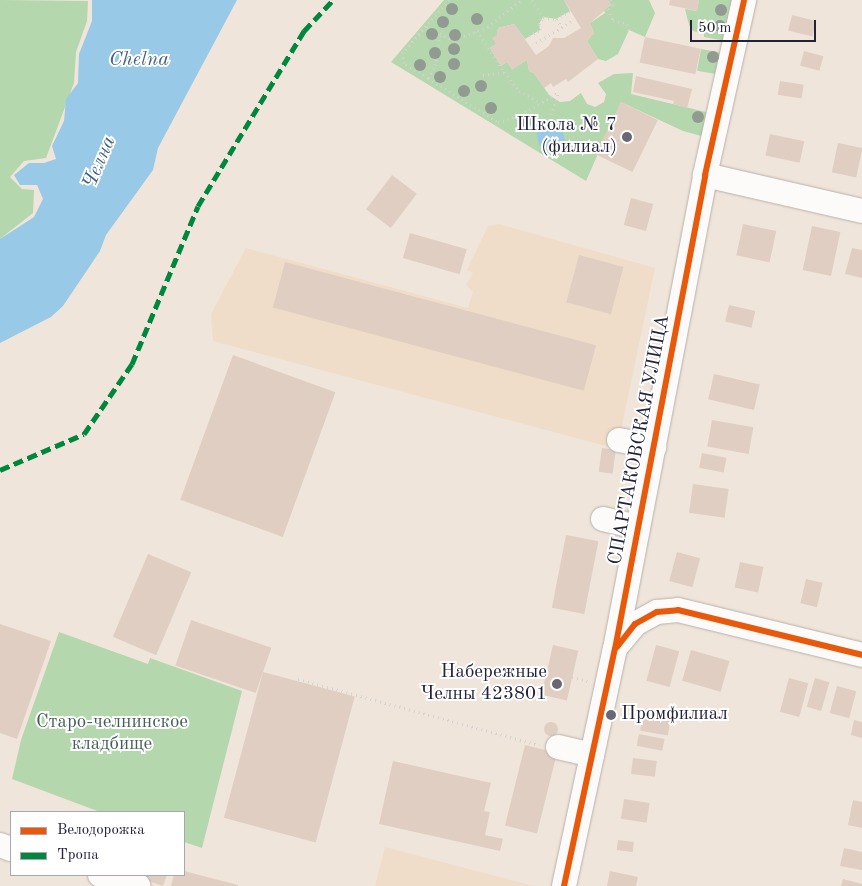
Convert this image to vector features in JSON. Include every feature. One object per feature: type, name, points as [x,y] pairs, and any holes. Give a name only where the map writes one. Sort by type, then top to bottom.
[{"type":"street","name":"СПАРТАКОВСКАЯ УЛИЦА","points":[[564,886],[615,649],[705,175],[744,0]]},
{"type":"street","points":[[705,175],[862,212]]},
{"type":"street","points":[[619,440],[654,446]]},
{"type":"street","points":[[603,519],[638,527]]},
{"type":"street","points":[[615,649],[635,624],[657,612],[678,610],[862,655]]},
{"type":"street","points":[[548,748],[592,755]]},
{"type":"street","points":[[103,876],[138,886]]},
{"type":"path","points":[[450,0],[402,53],[404,63],[498,122],[521,115],[559,92],[548,119]]},
{"type":"path","points":[[427,26],[440,35],[449,38],[478,31],[498,21],[504,12],[521,0]]},
{"type":"path","points":[[532,0],[543,18]]},
{"type":"path","points":[[610,0],[613,5],[608,9],[613,20],[627,24],[629,30]]},
{"type":"path","points":[[543,18],[556,19],[570,10]]},
{"type":"path","points":[[543,18],[539,24],[545,38]]},
{"type":"path","points":[[556,19],[562,27]]},
{"type":"path","points":[[536,44],[572,21]]},
{"type":"path","points":[[529,36],[540,30]]},
{"type":"path","points":[[478,31],[518,90],[540,102]]},
{"type":"path","points":[[428,78],[436,64],[440,35]]},
{"type":"path","points":[[483,75],[504,72]]},
{"type":"path","points":[[521,115],[535,129]]},
{"type":"path","points":[[298,682],[298,679],[548,748]]},
{"type":"shaded area","points":[[499,224],[655,268],[617,449],[213,341],[211,314],[246,248],[468,308],[473,292],[466,285],[473,273],[467,270],[488,226]]},
{"type":"shaded area","points":[[385,847],[534,886],[375,886]]},
{"type":"green space","points":[[0,0],[88,1],[87,21],[76,52],[74,83],[46,158],[24,161],[10,177],[22,189],[34,190],[33,213],[0,239]]},
{"type":"green space","points":[[444,0],[564,0],[570,11],[556,19],[543,17],[539,24],[540,30],[525,39],[514,24],[498,28],[496,44],[490,48],[501,66],[507,62],[512,69],[527,60],[529,71],[534,73],[549,95],[560,102],[570,101],[581,93],[587,104],[595,107],[604,102],[606,94],[598,83],[614,74],[633,73],[631,94],[710,113],[705,137],[683,131],[621,102],[586,181],[391,62]]},
{"type":"green space","points":[[608,0],[649,0],[655,13],[645,37],[629,30],[618,54],[606,61],[598,59],[587,41],[594,33],[590,23],[605,13],[604,10],[611,5]]},
{"type":"green space","points":[[699,0],[736,0],[726,41],[704,37],[704,34],[693,31],[689,25],[685,9],[697,11]]},
{"type":"green space","points":[[701,49],[724,53],[720,75],[697,71]]},
{"type":"green space","name":"Старо-челнинское кладбище","points":[[59,632],[148,664],[150,658],[242,691],[202,848],[185,842],[185,811],[97,811],[12,779],[21,740]]},
{"type":"water","name":"Chelna","points":[[92,0],[237,0],[158,148],[153,170],[106,235],[100,251],[63,306],[51,317],[0,343],[0,239],[34,217],[43,199],[37,185],[20,185],[14,175],[29,163],[44,163],[56,159],[52,146],[64,121],[66,99],[78,83],[79,54],[92,21]]},
{"type":"water","points":[[544,120],[555,121],[563,132],[566,145],[561,152],[550,152],[539,145],[536,129]]},
{"type":"building","points":[[564,0],[608,0],[611,5],[590,23],[594,33],[587,41],[598,59],[568,82],[566,79],[553,87],[551,83],[544,88],[534,73],[529,71],[527,60],[512,70],[507,62],[501,66],[490,48],[496,44],[492,38],[497,35],[498,28],[514,24],[536,55],[549,46],[553,38],[564,38],[581,28]]},
{"type":"building","points":[[670,0],[699,0],[697,11],[669,5]]},
{"type":"building","points":[[792,15],[816,21],[812,37],[788,31]]},
{"type":"building","points":[[645,37],[701,49],[695,74],[640,62]]},
{"type":"building","points":[[804,51],[823,56],[819,71],[800,65]]},
{"type":"building","points":[[636,76],[692,89],[687,108],[673,104],[674,101],[633,92]]},
{"type":"building","points":[[780,81],[804,85],[802,99],[778,95]]},
{"type":"building","name":"Школа № 7 (филиал)","points":[[621,102],[658,120],[632,172],[596,154]]},
{"type":"building","points":[[770,134],[804,141],[800,163],[765,156]]},
{"type":"building","points":[[838,143],[862,148],[856,178],[832,172]]},
{"type":"building","points":[[392,175],[417,194],[391,228],[366,209]]},
{"type":"building","points":[[631,198],[653,204],[646,231],[624,225]]},
{"type":"building","points":[[743,224],[776,231],[770,262],[736,255]]},
{"type":"building","points":[[812,226],[840,232],[831,276],[803,270]]},
{"type":"building","points":[[410,233],[467,249],[460,274],[403,258]]},
{"type":"building","points":[[852,248],[862,250],[862,278],[845,274]]},
{"type":"building","points":[[579,255],[623,267],[611,314],[566,302]]},
{"type":"building","points":[[285,262],[596,345],[584,391],[273,307]]},
{"type":"building","points":[[729,305],[755,311],[751,328],[725,322]]},
{"type":"building","points":[[233,355],[335,392],[283,537],[180,500]]},
{"type":"building","points":[[714,374],[760,385],[754,410],[708,399]]},
{"type":"building","points":[[712,420],[753,427],[749,454],[707,447]]},
{"type":"building","points":[[602,448],[616,450],[613,474],[599,472]]},
{"type":"building","points":[[702,453],[727,458],[724,472],[699,468]]},
{"type":"building","points":[[693,484],[729,489],[725,518],[689,513]]},
{"type":"building","points":[[566,535],[598,541],[584,614],[552,608]]},
{"type":"building","points":[[677,552],[700,558],[692,587],[669,581]]},
{"type":"building","points":[[148,554],[191,572],[156,655],[113,637]]},
{"type":"building","points":[[740,562],[763,567],[758,592],[735,587]]},
{"type":"building","points":[[806,579],[823,583],[817,607],[800,603]]},
{"type":"building","points":[[191,620],[271,648],[256,693],[175,665]]},
{"type":"building","points":[[0,624],[51,641],[17,739],[0,733]]},
{"type":"building","points":[[553,645],[578,651],[567,701],[542,695]]},
{"type":"building","points":[[656,645],[679,651],[670,687],[646,681]]},
{"type":"building","points":[[691,650],[729,661],[721,692],[682,681]]},
{"type":"building","points":[[263,672],[355,697],[316,842],[224,818]]},
{"type":"building","points":[[789,678],[808,683],[799,717],[780,712]]},
{"type":"building","points":[[815,678],[829,682],[821,711],[807,707]]},
{"type":"building","points":[[837,686],[856,691],[849,718],[830,713]]},
{"type":"building","points":[[644,709],[672,714],[668,736],[640,731]]},
{"type":"building","points":[[854,720],[862,722],[862,738],[851,735]]},
{"type":"building","points":[[548,722],[554,722],[558,729],[554,736],[548,736],[544,732],[544,726]]},
{"type":"building","points":[[639,734],[665,739],[662,751],[637,746]]},
{"type":"building","points":[[525,745],[557,753],[537,834],[505,826]]},
{"type":"building","points":[[633,758],[657,761],[655,777],[631,774]]},
{"type":"building","points":[[393,761],[491,783],[484,811],[490,812],[485,835],[503,839],[500,851],[379,824]]},
{"type":"building","points":[[624,799],[650,803],[647,823],[621,819]]},
{"type":"building","points":[[853,800],[862,802],[862,828],[848,825]]},
{"type":"building","points":[[618,840],[634,842],[633,852],[617,850]]},
{"type":"building","points":[[844,848],[862,852],[862,870],[840,866]]},
{"type":"building","points":[[185,871],[238,885],[238,886],[171,886],[174,876],[185,876]]},
{"type":"building","points":[[610,871],[638,877],[636,886],[607,886]]},
{"type":"building","points":[[134,876],[167,876],[163,886]]},
{"type":"building","points":[[843,879],[862,884],[862,886],[841,886]]},
{"type":"marked path","points":[[0,470],[84,434],[132,364],[198,206],[304,31],[333,0]]},
{"type":"cycle path","points":[[564,886],[615,649],[705,175],[744,0]]},
{"type":"cycle path","points":[[617,647],[635,624],[657,612],[678,610],[862,655]]},
{"type":"place","name":"Школа № 7 (филиал)","points":[[627,137]]},
{"type":"place","name":"Набережные Челны 423801","points":[[557,684]]},
{"type":"place","name":"Промфилиал","points":[[611,715]]},
{"type":"water label","name":"Челна","points":[[100,163]]}]
